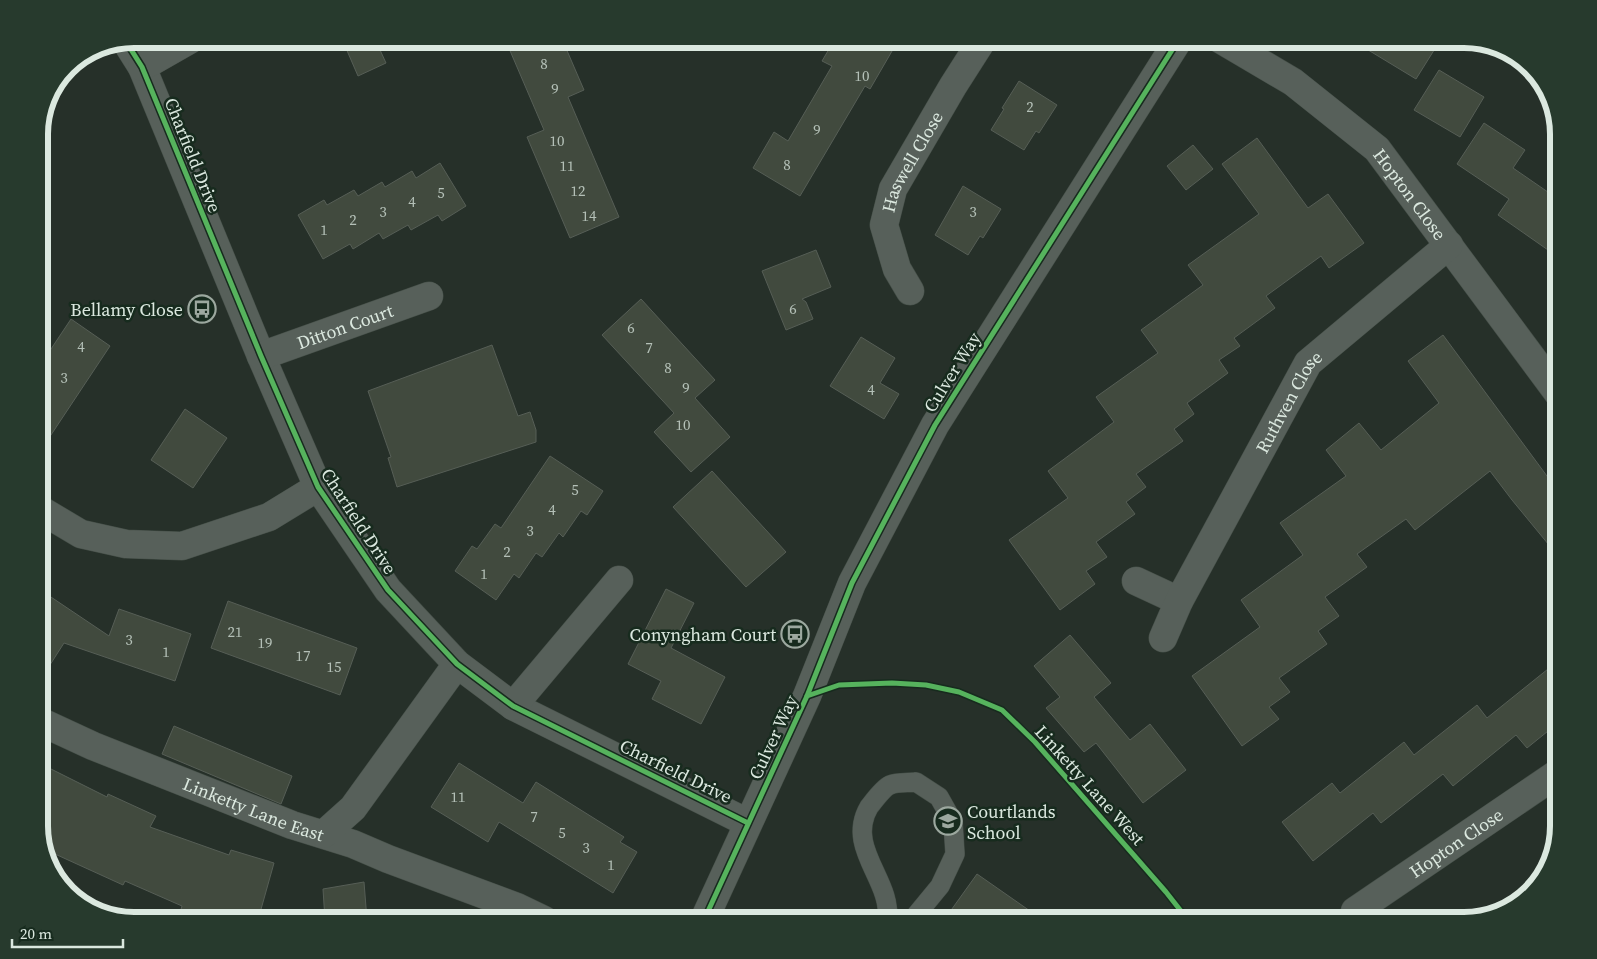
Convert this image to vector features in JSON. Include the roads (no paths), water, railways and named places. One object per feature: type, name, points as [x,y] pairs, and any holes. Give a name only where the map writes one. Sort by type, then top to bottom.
[{"type":"street","name":"Charfield Drive","points":[[130,48],[142,67],[261,356],[318,487],[388,590],[457,664],[513,706],[748,822]]},
{"type":"street","points":[[142,67],[175,48]]},
{"type":"street","name":"Haswell Close","points":[[910,292],[897,269],[884,225],[893,189],[977,48]]},
{"type":"street","name":"Culver Way","points":[[708,912],[807,696],[852,583],[936,425],[1173,48]]},
{"type":"street","name":"Hopton Close","points":[[1235,48],[1293,82],[1377,149],[1549,381]]},
{"type":"street","name":"Ruthven Close","points":[[1163,638],[1179,601],[1308,363],[1449,245]]},
{"type":"street","name":"Ditton Court","points":[[261,356],[429,296]]},
{"type":"street","points":[[48,514],[80,534],[126,544],[182,546],[269,517],[318,487]]},
{"type":"street","points":[[513,706],[619,580]]},
{"type":"street","points":[[1136,581],[1179,601]]},
{"type":"street","name":"Linketty Lane East","points":[[48,725],[93,746],[292,826],[324,834],[353,808],[457,664]]},
{"type":"street","name":"Hopton Close","points":[[1355,911],[1550,778]]},
{"type":"street","points":[[324,834],[527,912]]},
{"type":"lane","points":[[888,912],[882,888],[873,871],[863,843],[863,817],[873,801],[889,785],[916,782],[940,797],[953,822],[955,854],[940,886],[919,912]]},
{"type":"place","name":"Bellamy Close","points":[[202,309]]},
{"type":"place","name":"Conyngham Court","points":[[795,634]]},
{"type":"place","name":"Courtlands School","points":[[948,821]]}]
